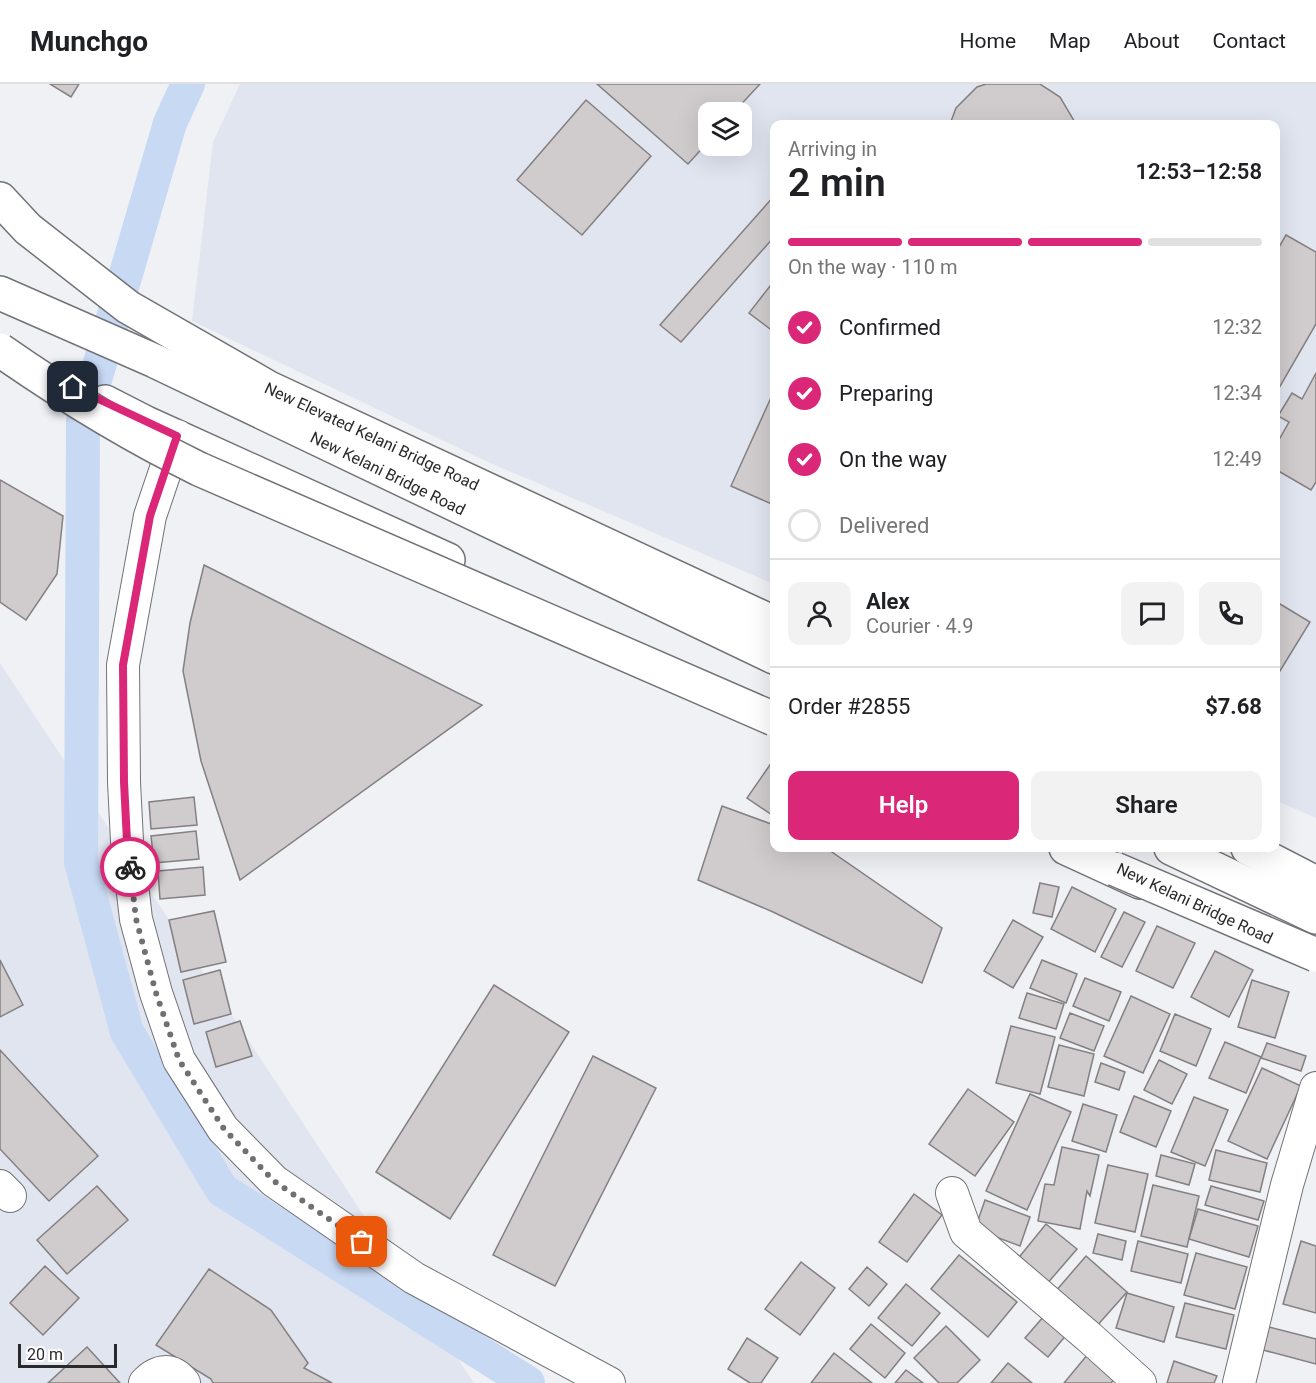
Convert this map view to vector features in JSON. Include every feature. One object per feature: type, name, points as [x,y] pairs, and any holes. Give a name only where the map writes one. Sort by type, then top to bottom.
[{"type":"main road","name":"New Elevated Kelani Bridge Road","points":[[0,199],[28,229],[128,307],[269,388],[770,621]]},
{"type":"main road","name":"New Kelani Bridge Road","points":[[0,293],[154,361],[770,655]]},
{"type":"main road","points":[[0,352],[146,423],[770,708]]},
{"type":"main road","points":[[0,352],[145,442],[199,469],[770,717]]},
{"type":"main road","points":[[1075,852],[1316,957]]},
{"type":"main road","name":"New Kelani Bridge Road","points":[[1083,852],[1316,957]]},
{"type":"main road","points":[[1179,852],[1316,917]]},
{"type":"main road","points":[[1256,852],[1316,883]]},
{"type":"main road","points":[[1280,852],[1316,867]]},
{"type":"main road","points":[[1115,869],[1316,972]]},
{"type":"street","points":[[177,436],[150,516],[123,665],[127,841],[136,919],[156,993],[179,1060],[224,1129],[274,1181],[414,1278],[609,1383]]},
{"type":"street","points":[[1239,1383],[1287,1185],[1316,1088]]},
{"type":"street","points":[[952,1193],[966,1233],[1140,1383]]},
{"type":"street","points":[[145,1383],[159,1372],[168,1372],[178,1376],[184,1383]]},
{"type":"shaded area","points":[[240,84],[1316,84],[1316,818],[1280,802],[1280,120],[770,120],[770,582],[488,462],[192,321],[213,142]]},
{"type":"shaded area","points":[[0,663],[474,1383],[0,1383]]},
{"type":"building","points":[[50,84],[79,84],[71,97]]},
{"type":"building","points":[[597,84],[760,84],[743,102],[698,102],[698,153],[688,164]]},
{"type":"building","points":[[986,84],[1040,84],[1060,97],[1074,120],[952,120],[956,108],[977,87]]},
{"type":"building","points":[[586,100],[651,156],[582,235],[517,180]]},
{"type":"building","points":[[770,201],[770,242],[681,342],[660,325]]},
{"type":"building","points":[[1286,235],[1316,252],[1316,324],[1280,386],[1280,245]]},
{"type":"building","points":[[770,286],[770,329],[749,313]]},
{"type":"building","points":[[1316,373],[1316,482],[1311,490],[1280,472],[1280,438],[1289,422],[1280,417],[1280,413],[1292,393],[1302,399]]},
{"type":"building","points":[[770,400],[770,503],[731,486]]},
{"type":"building","points":[[0,480],[63,516],[57,574],[26,620],[0,602]]},
{"type":"building","points":[[204,565],[482,705],[240,880],[201,761],[183,671],[190,623]]},
{"type":"building","points":[[1280,604],[1310,622],[1280,671]]},
{"type":"building","points":[[770,765],[770,814],[747,798]]},
{"type":"building","points":[[194,797],[197,825],[151,829],[149,802]]},
{"type":"building","points":[[722,806],[770,824],[770,852],[832,852],[942,928],[922,983],[773,912],[698,880]]},
{"type":"building","points":[[196,831],[199,859],[154,863],[151,836]]},
{"type":"building","points":[[203,867],[205,895],[160,899],[158,871]]},
{"type":"building","points":[[1040,883],[1059,887],[1052,917],[1033,913]]},
{"type":"building","points":[[1072,887],[1116,909],[1095,952],[1051,929]]},
{"type":"building","points":[[214,911],[226,962],[181,972],[169,920]]},
{"type":"building","points":[[1124,912],[1145,922],[1122,967],[1101,957]]},
{"type":"building","points":[[1013,920],[1043,937],[1013,988],[984,971]]},
{"type":"building","points":[[1157,926],[1195,943],[1173,988],[1136,971]]},
{"type":"building","points":[[1215,951],[1253,970],[1229,1017],[1191,997]]},
{"type":"building","points":[[0,960],[23,1005],[0,1017]]},
{"type":"building","points":[[1042,960],[1077,974],[1066,1003],[1030,988]]},
{"type":"building","points":[[220,970],[231,1014],[194,1024],[183,980]]},
{"type":"building","points":[[1085,978],[1121,992],[1109,1021],[1073,1006]]},
{"type":"building","points":[[1252,980],[1289,992],[1275,1038],[1238,1027]]},
{"type":"building","points":[[494,985],[569,1032],[450,1219],[376,1172]]},
{"type":"building","points":[[1027,993],[1064,1004],[1056,1029],[1019,1018]]},
{"type":"building","points":[[1131,996],[1170,1014],[1143,1073],[1104,1056]]},
{"type":"building","points":[[1070,1013],[1104,1026],[1094,1051],[1060,1038]]},
{"type":"building","points":[[1175,1014],[1211,1029],[1196,1066],[1160,1051]]},
{"type":"building","points":[[240,1021],[252,1056],[216,1067],[206,1032]]},
{"type":"building","points":[[1011,1026],[1055,1037],[1040,1094],[996,1083]]},
{"type":"building","points":[[1225,1042],[1261,1057],[1246,1093],[1209,1078]]},
{"type":"building","points":[[1267,1043],[1306,1056],[1301,1071],[1261,1058]]},
{"type":"building","points":[[1059,1045],[1094,1054],[1084,1096],[1048,1087]]},
{"type":"building","points":[[0,1050],[98,1156],[49,1201],[0,1149]]},
{"type":"building","points":[[593,1056],[656,1088],[555,1286],[493,1255]]},
{"type":"building","points":[[1159,1060],[1187,1074],[1172,1104],[1144,1090]]},
{"type":"building","points":[[1101,1063],[1125,1072],[1119,1090],[1095,1082]]},
{"type":"building","points":[[1262,1068],[1301,1086],[1267,1159],[1228,1141]]},
{"type":"building","points":[[968,1089],[1014,1122],[975,1176],[929,1144]]},
{"type":"building","points":[[1030,1094],[1071,1112],[1027,1210],[986,1191]]},
{"type":"building","points":[[1134,1096],[1171,1111],[1156,1147],[1120,1132]]},
{"type":"building","points":[[1194,1097],[1228,1110],[1205,1166],[1171,1152]]},
{"type":"building","points":[[1083,1104],[1117,1115],[1106,1152],[1072,1141]]},
{"type":"building","points":[[1062,1147],[1099,1155],[1090,1196],[1087,1191],[1080,1229],[1038,1221],[1045,1184],[1054,1185]]},
{"type":"building","points":[[1216,1150],[1267,1163],[1260,1192],[1209,1180]]},
{"type":"building","points":[[1161,1155],[1195,1164],[1189,1185],[1156,1176]]},
{"type":"building","points":[[1108,1165],[1148,1174],[1135,1232],[1095,1223]]},
{"type":"building","points":[[1153,1185],[1199,1196],[1187,1247],[1141,1236]]},
{"type":"building","points":[[97,1186],[128,1220],[67,1274],[37,1240]]},
{"type":"building","points":[[1211,1186],[1264,1201],[1258,1220],[1205,1205]]},
{"type":"building","points":[[914,1194],[942,1215],[907,1262],[879,1242]]},
{"type":"building","points":[[985,1200],[1030,1217],[1020,1246],[975,1229]]},
{"type":"building","points":[[1198,1209],[1258,1226],[1249,1257],[1189,1239]]},
{"type":"building","points":[[1046,1224],[1077,1249],[1046,1285],[1016,1261]]},
{"type":"building","points":[[1098,1234],[1126,1241],[1122,1260],[1093,1253]]},
{"type":"building","points":[[1138,1241],[1188,1254],[1181,1283],[1131,1271]]},
{"type":"building","points":[[1301,1241],[1316,1246],[1316,1313],[1283,1304]]},
{"type":"building","points":[[1196,1253],[1247,1267],[1235,1309],[1184,1295]]},
{"type":"building","points":[[959,1255],[1017,1302],[988,1337],[931,1289]]},
{"type":"building","points":[[1086,1256],[1127,1292],[1096,1327],[1055,1292]]},
{"type":"building","points":[[801,1262],[835,1288],[800,1335],[765,1309]]},
{"type":"building","points":[[45,1266],[79,1298],[43,1335],[10,1303]]},
{"type":"building","points":[[867,1267],[887,1284],[869,1306],[849,1289]]},
{"type":"building","points":[[209,1269],[271,1310],[308,1363],[304,1368],[332,1383],[213,1383],[211,1379],[156,1345]]},
{"type":"building","points":[[906,1284],[940,1313],[912,1346],[878,1318]]},
{"type":"building","points":[[1127,1293],[1174,1307],[1164,1342],[1116,1328]]},
{"type":"building","points":[[1185,1303],[1234,1315],[1226,1349],[1176,1337]]},
{"type":"building","points":[[1044,1316],[1067,1334],[1048,1357],[1025,1338]]},
{"type":"building","points":[[871,1324],[905,1353],[885,1378],[850,1349]]},
{"type":"building","points":[[946,1326],[980,1360],[957,1383],[939,1383],[914,1358]]},
{"type":"building","points":[[1269,1327],[1316,1339],[1316,1364],[1263,1350]]},
{"type":"building","points":[[747,1338],[778,1358],[761,1383],[750,1383],[728,1369]]},
{"type":"building","points":[[87,1347],[120,1383],[48,1383]]},
{"type":"building","points":[[834,1353],[872,1383],[811,1383]]},
{"type":"building","points":[[1088,1354],[1116,1377],[1111,1383],[1064,1383]]},
{"type":"building","points":[[1174,1361],[1217,1376],[1214,1383],[1167,1383]]},
{"type":"building","points":[[1008,1363],[1032,1383],[991,1383]]},
{"type":"building","points":[[906,1370],[923,1383],[895,1383]]},
{"type":"waterway","points":[[188,84],[170,123],[83,421],[81,862],[127,1032],[222,1190],[528,1383]]},
{"type":"way so far","points":[[130,867],[136,919],[156,993],[179,1060],[224,1129],[274,1181],[362,1242]]},
{"type":"route","points":[[73,387],[177,436],[150,516],[123,665],[124,782],[130,867]]}]
